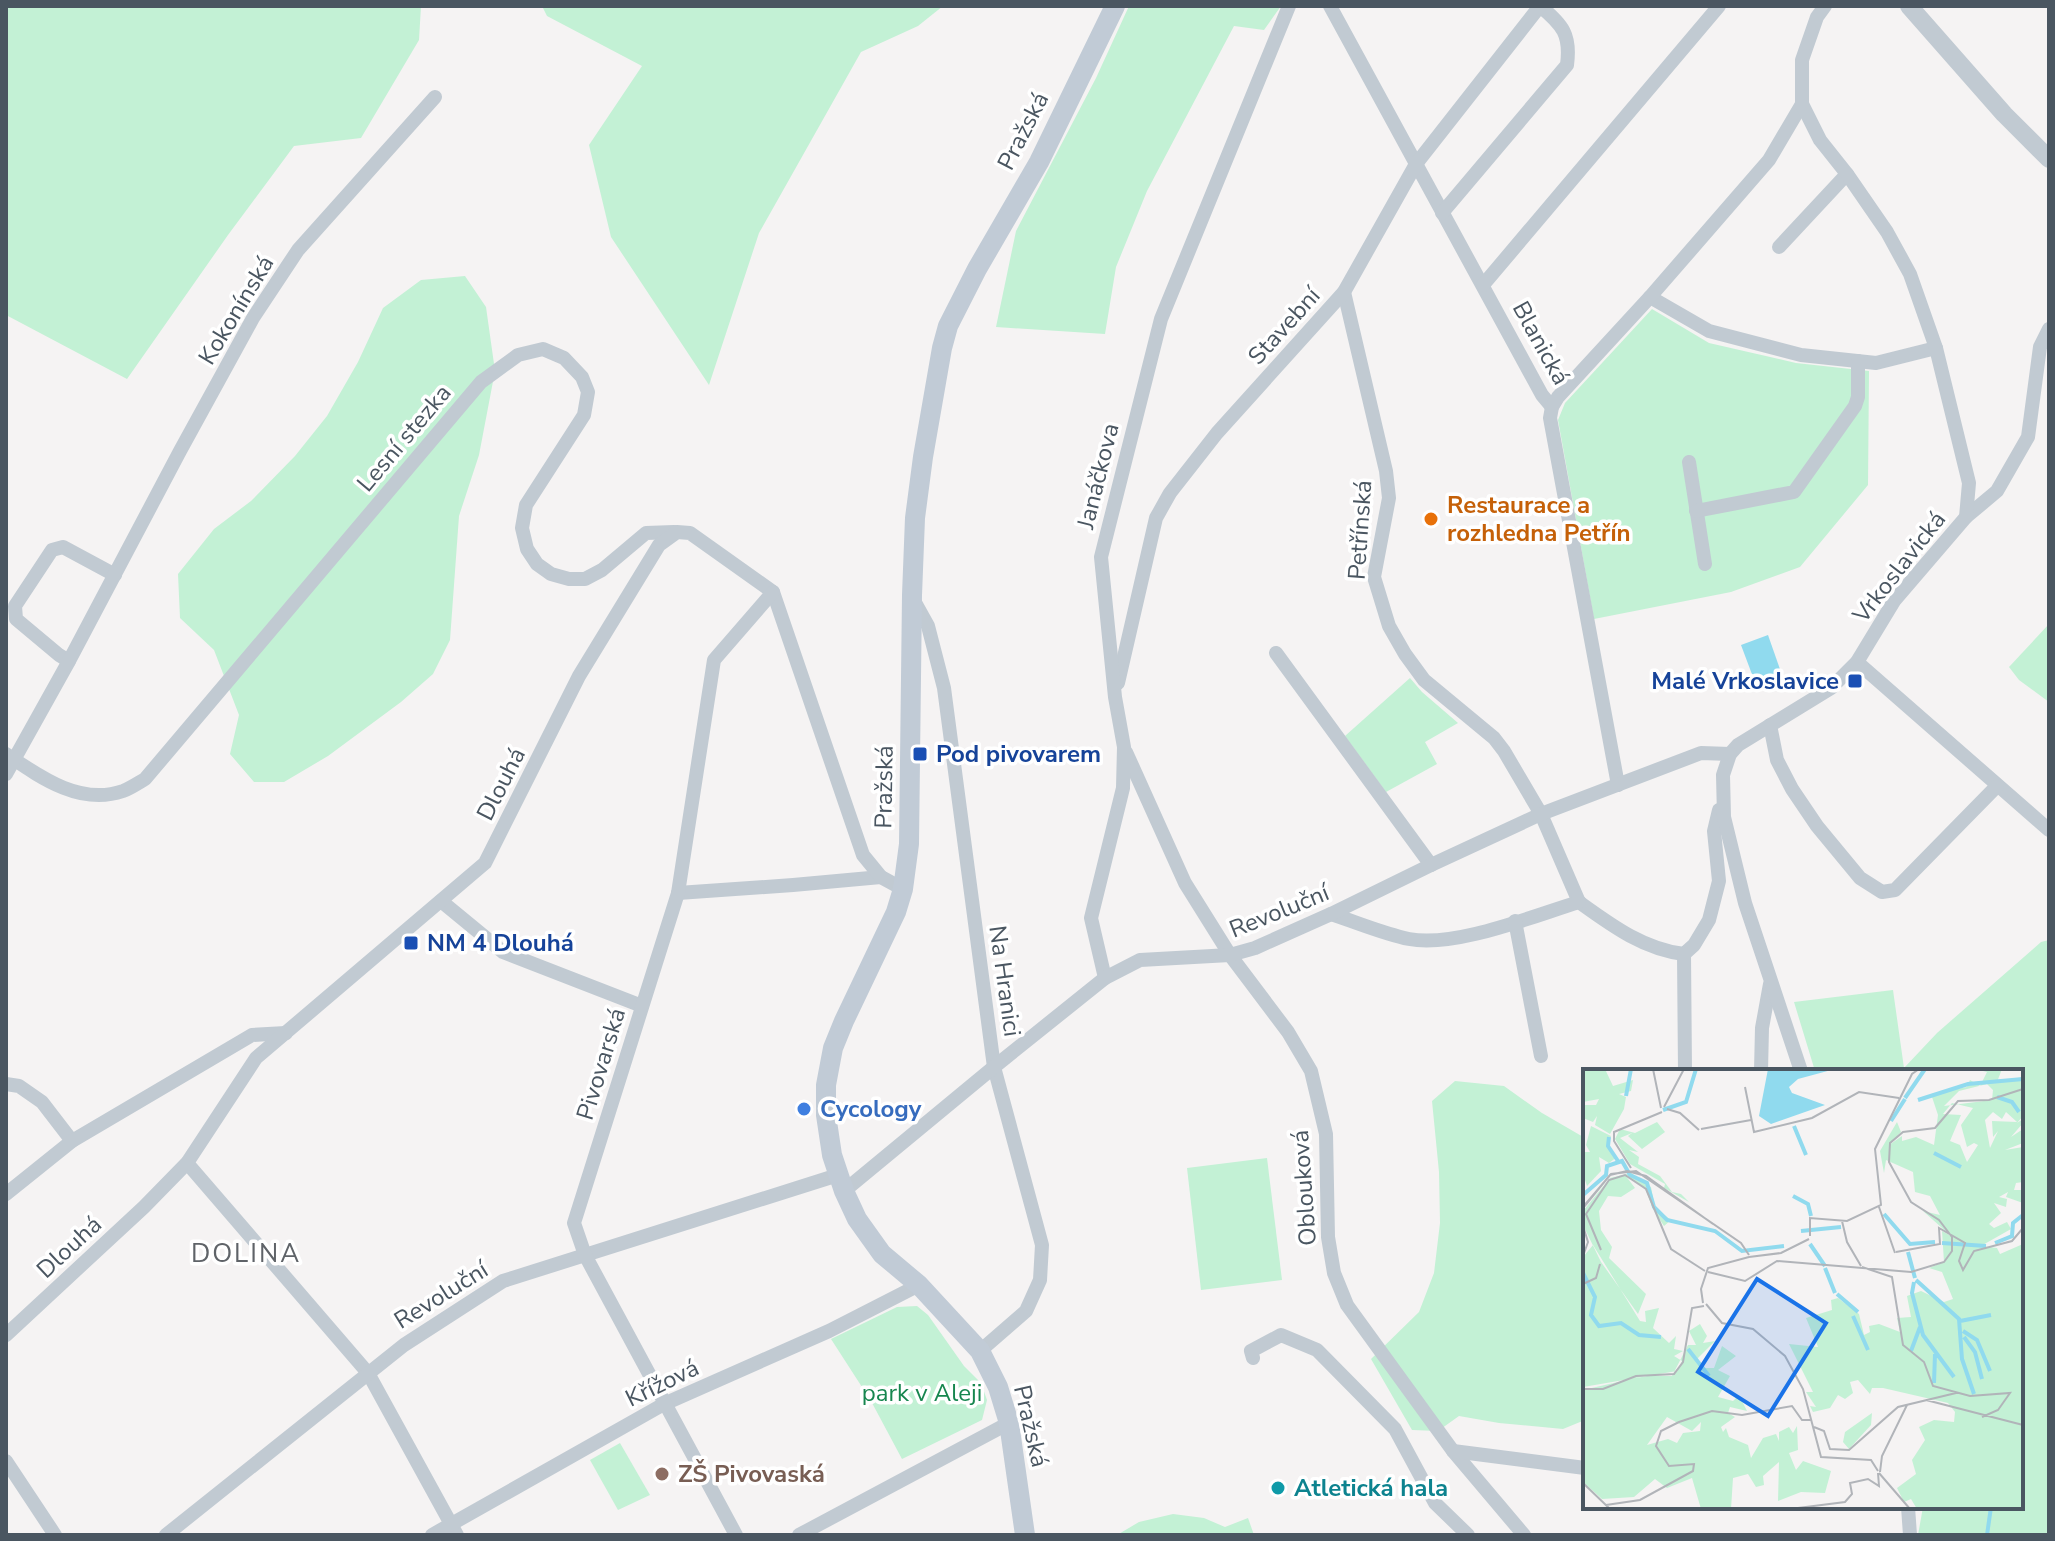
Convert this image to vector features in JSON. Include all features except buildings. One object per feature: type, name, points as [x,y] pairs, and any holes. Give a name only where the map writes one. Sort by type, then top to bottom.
[{"type":"main road","name":"Pražská","points":[[1025,1535],[1009,1423],[998,1387],[980,1351],[919,1285],[882,1254],[857,1219],[841,1183],[830,1146],[826,1085],[833,1048],[896,912],[903,889],[909,844],[915,518],[936,374],[948,326],[1039,162],[1115,6]]},
{"type":"street","name":"Janáčkova","points":[[1105,978],[1091,918],[1123,788],[1124,747],[1115,697],[1101,557],[1161,319],[1289,6]]},
{"type":"street","name":"Blanická","points":[[1330,6],[1542,395],[1552,407],[1550,418],[1618,785]]},
{"type":"street","name":"Stavební","points":[[1115,697],[1156,518],[1170,493],[1217,433],[1344,292],[1416,164],[1540,6],[1554,17],[1566,34],[1569,47],[1567,65],[1442,213]]},
{"type":"street","points":[[1483,285],[1719,6]]},
{"type":"street","name":"Vrkoslavická","points":[[1730,754],[1744,740],[1831,688],[1857,662],[1894,601],[1966,517],[1969,483],[1936,348],[1910,274],[1887,232],[1820,140],[1802,104],[1802,60],[1817,17],[1825,6]]},
{"type":"street","points":[[1909,6],[2004,114],[2049,159]]},
{"type":"street","name":"Kokonínská","points":[[6,774],[11,757],[69,661],[253,318],[298,250],[435,97]]},
{"type":"street","points":[[1552,407],[1769,160],[1802,104]]},
{"type":"street","points":[[1779,247],[1847,174]]},
{"type":"street","name":"Petřínská","points":[[1344,292],[1386,471],[1389,498],[1374,577],[1383,611],[1405,654],[1424,680],[1494,738],[1504,751],[1541,814],[1579,902]]},
{"type":"street","points":[[1650,297],[1709,331],[1801,355],[1876,363],[1936,348]]},
{"type":"street","points":[[1966,517],[1997,491],[2028,437],[2040,347],[2049,329]]},
{"type":"street","name":"Lesní stezka","points":[[11,757],[59,787],[87,795],[125,790],[145,779],[481,382],[518,355],[543,349],[564,358],[582,377],[588,392],[584,415],[526,505],[522,528],[527,549],[537,564],[551,574],[585,579],[602,570],[646,533],[677,532]]},
{"type":"street","points":[[1696,511],[1794,492],[1855,406],[1858,361]]},
{"type":"street","points":[[1689,462],[1705,564]]},
{"type":"street","points":[[677,532],[690,533],[773,592],[863,855],[881,877],[903,889]]},
{"type":"street","name":"Dlouhá","points":[[6,1335],[187,1163],[256,1058],[485,863],[579,676],[659,545],[677,532]]},
{"type":"street","points":[[69,661],[16,619],[15,606],[52,550],[63,547],[115,575]]},
{"type":"street","name":"Pivovarská","points":[[736,1535],[585,1255],[574,1223],[678,893],[714,660],[773,592]]},
{"type":"street","name":"Na Hranici","points":[[912,595],[928,626],[944,688],[994,1067],[1042,1245],[1040,1280],[1026,1311],[980,1351]]},
{"type":"street","points":[[1276,653],[1431,865]]},
{"type":"street","points":[[1857,662],[2049,830]]},
{"type":"street","points":[[1770,725],[1777,760],[1792,789],[1817,826],[1860,878],[1882,892],[1895,890],[1997,786]]},
{"type":"street","name":"Oblouková","points":[[1124,747],[1185,883],[1230,955],[1288,1032],[1311,1071],[1326,1134],[1328,1237],[1334,1273],[1347,1305],[1453,1451],[1524,1535]]},
{"type":"street","name":"Revoluční","points":[[166,1535],[404,1345],[503,1281],[841,1183],[1105,978],[1140,960],[1230,955],[1255,948],[1541,814],[1701,753],[1730,754]]},
{"type":"street","points":[[1685,1069],[1684,954],[1694,945],[1709,920],[1719,881],[1714,831],[1722,798],[1723,775],[1730,754]]},
{"type":"street","points":[[1722,798],[1745,903],[1800,1069]]},
{"type":"street","points":[[678,893],[881,877]]},
{"type":"street","points":[[441,901],[503,952],[642,1006]]},
{"type":"street","points":[[1331,914],[1409,939],[1443,941],[1579,902],[1625,934],[1667,952],[1684,954]]},
{"type":"street","points":[[1515,921],[1541,1056]]},
{"type":"street","points":[[1761,1069],[1762,1028],[1771,980]]},
{"type":"street","points":[[6,1194],[72,1141],[252,1035],[286,1033]]},
{"type":"street","points":[[6,1084],[19,1086],[42,1102],[72,1141]]},
{"type":"street","points":[[187,1163],[368,1373],[454,1530]]},
{"type":"street","name":"Křížová","points":[[432,1535],[454,1530],[664,1404],[829,1331],[919,1285]]},
{"type":"street","points":[[1253,1358],[1251,1351],[1281,1335],[1317,1350],[1395,1429],[1435,1503],[1468,1535]]},
{"type":"street","points":[[799,1535],[1009,1423]]},
{"type":"street","points":[[1453,1451],[1583,1468]]},
{"type":"street","points":[[6,1461],[55,1535]]},
{"type":"street","points":[[1908,1509],[1910,1535]]},
{"type":"green space","points":[[6,6],[421,6],[419,40],[361,138],[294,146],[127,379],[6,315]]},
{"type":"green space","points":[[542,6],[943,6],[918,26],[861,52],[759,233],[709,385],[611,237],[589,145],[642,66],[547,16]]},
{"type":"green space","points":[[1129,6],[1281,6],[1264,30],[1234,26],[1147,191],[1116,267],[1105,334],[996,327],[1016,231],[1096,78]]},
{"type":"green space","points":[[465,276],[486,307],[495,371],[479,455],[459,516],[450,640],[433,674],[328,756],[284,782],[254,782],[230,754],[239,715],[214,650],[180,618],[178,574],[214,529],[251,501],[295,456],[327,416],[358,362],[383,308],[421,280]]},
{"type":"green space","points":[[1652,309],[1709,343],[1796,363],[1869,371],[1868,485],[1800,567],[1731,592],[1594,619],[1558,420],[1565,403]]},
{"type":"green space","points":[[2049,624],[2049,702],[2019,680],[2009,667]]},
{"type":"green space","points":[[1410,678],[1458,723],[1425,742],[1437,764],[1386,792],[1345,736]]},
{"type":"green space","points":[[2049,940],[2049,1535],[1918,1535],[1923,1509],[2023,1509],[2023,1069],[1814,1069],[1794,1002],[1893,990],[1904,1068],[1937,1033],[2041,942]]},
{"type":"green space","points":[[1455,1081],[1504,1086],[1583,1137],[1583,1421],[1563,1429],[1459,1416],[1438,1431],[1412,1430],[1371,1359],[1419,1312],[1434,1273],[1440,1223],[1432,1101]]},
{"type":"green space","points":[[1267,1158],[1282,1280],[1201,1290],[1187,1168]]},
{"type":"green space","name":"park v Aleji","points":[[917,1306],[928,1315],[964,1366],[981,1383],[987,1400],[982,1420],[902,1459],[871,1401],[831,1339],[897,1307]]},
{"type":"green space","points":[[620,1443],[650,1495],[618,1510],[590,1460]]},
{"type":"green space","points":[[1173,1514],[1204,1518],[1225,1527],[1248,1518],[1254,1535],[1117,1535],[1139,1522]]},
{"type":"water","points":[[1768,635],[1782,675],[1756,685],[1741,645]]},
{"type":"waterway","points":[[1987,1535],[1991,1509]]},
{"type":"place","name":"Restaurace a rozhledna Petřín","points":[[1431,519]]},
{"type":"place","name":"Malé Vrkoslavice","points":[[1855,681]]},
{"type":"place","name":"Pod pivovarem","points":[[920,754]]},
{"type":"place","name":"NM 4 Dlouhá","points":[[411,943]]},
{"type":"place","name":"Cycology","points":[[804,1109]]},
{"type":"place","name":"ZŠ Pivovaská","points":[[662,1474]]},
{"type":"place","name":"Atletická hala","points":[[1278,1488]]},
{"type":"district","name":"DOLINA","points":[[246,1253]]}]
